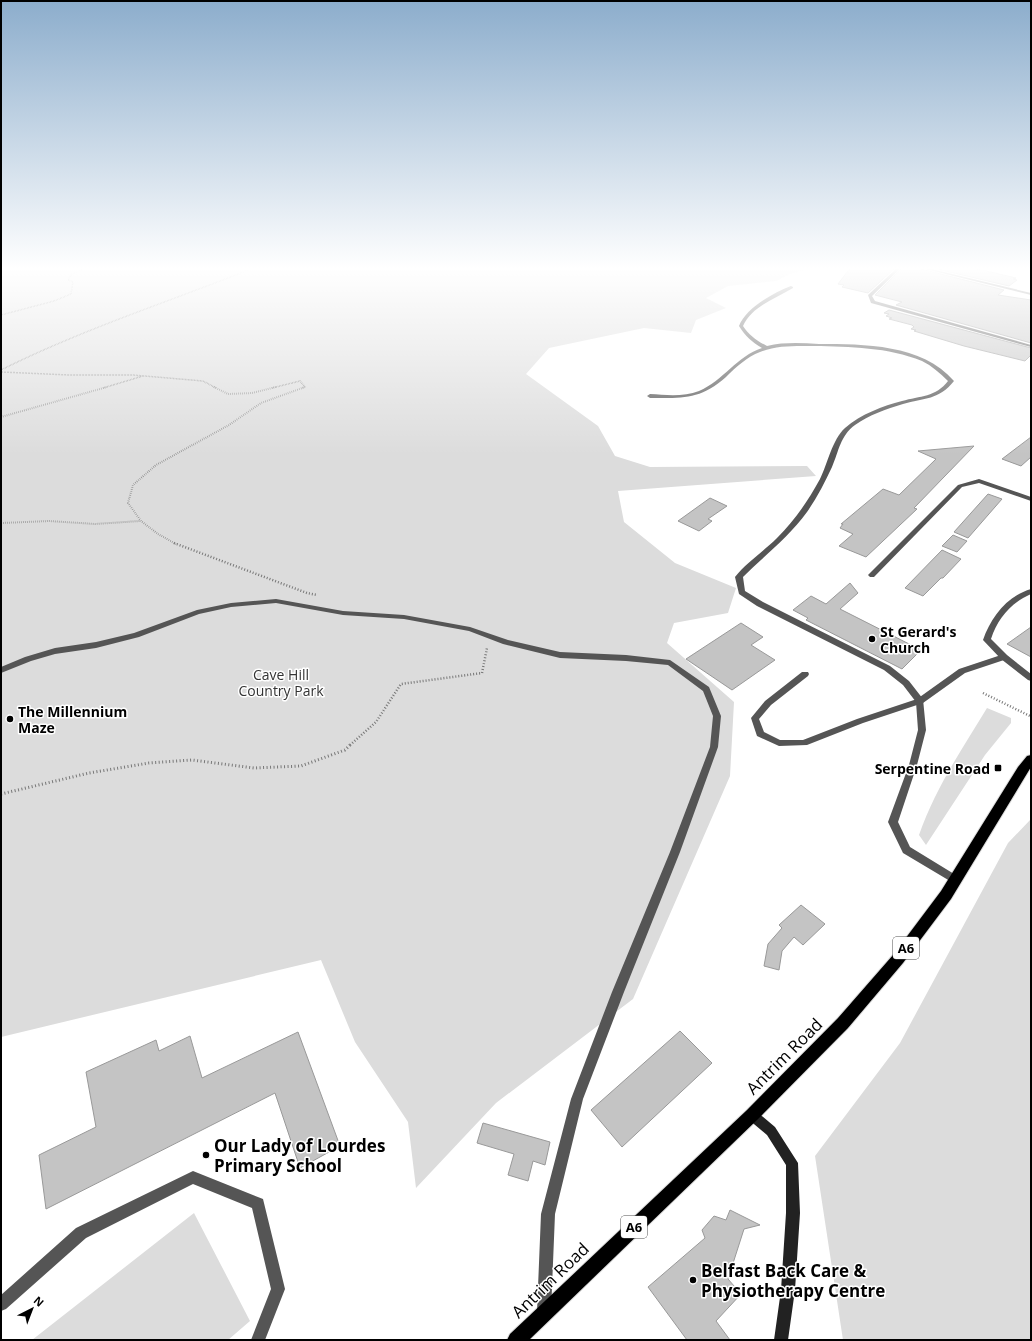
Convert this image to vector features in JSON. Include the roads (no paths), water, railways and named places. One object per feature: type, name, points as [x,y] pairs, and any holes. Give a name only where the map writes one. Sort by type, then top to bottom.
[{"type":"main road","name":"Antrim Road","points":[[516,1340],[752,1115],[844,1023],[898,959],[946,895],[1022,770],[1031,759]]},
{"type":"street","points":[[743,330],[753,341],[766,348]]},
{"type":"street","points":[[972,330],[1031,346]]},
{"type":"street","points":[[650,396],[685,396],[706,390],[746,356],[766,348],[792,345],[843,345],[873,348],[909,356],[932,364],[944,372],[951,381],[946,390],[930,397],[892,406],[861,419],[845,431],[829,466],[802,515],[782,537],[752,563],[739,577],[742,592],[760,604],[887,668],[906,683],[920,701],[922,730],[913,765],[893,822],[906,850],[955,880]]},
{"type":"street","points":[[872,575],[960,486],[979,481],[1031,499]]},
{"type":"street","points":[[1031,591],[1025,593],[1001,611],[991,626],[987,640],[1004,657],[1031,678]]},
{"type":"street","points":[[1,670],[28,659],[55,651],[96,645],[136,635],[197,612],[231,605],[276,601],[342,613],[404,617],[470,629],[506,642],[560,654],[626,658],[670,664],[706,689],[717,716],[714,747],[675,852],[618,992],[577,1099],[548,1214],[544,1312]]},
{"type":"street","points":[[805,674],[768,703],[755,718],[760,734],[779,743],[804,743],[860,721],[920,701],[962,671],[1004,657]]},
{"type":"street","points":[[752,1115],[771,1130],[792,1163],[793,1213],[789,1275],[781,1340]]},
{"type":"street","points":[[1,1304],[81,1233],[193,1177],[258,1204],[278,1289],[258,1340]]},
{"type":"place","name":"St Gerard's Church","points":[[872,639]]},
{"type":"place","name":"The Millennium Maze","points":[[10,719]]},
{"type":"place","name":"Serpentine Road","points":[[998,768]]},
{"type":"place","name":"Our Lady of Lourdes Primary School","points":[[206,1155]]},
{"type":"place","name":"Belfast Back Care & Physiotherapy Centre","points":[[693,1280]]},
{"type":"park label","name":"Cave Hill Country Park","points":[[281,682]]}]
